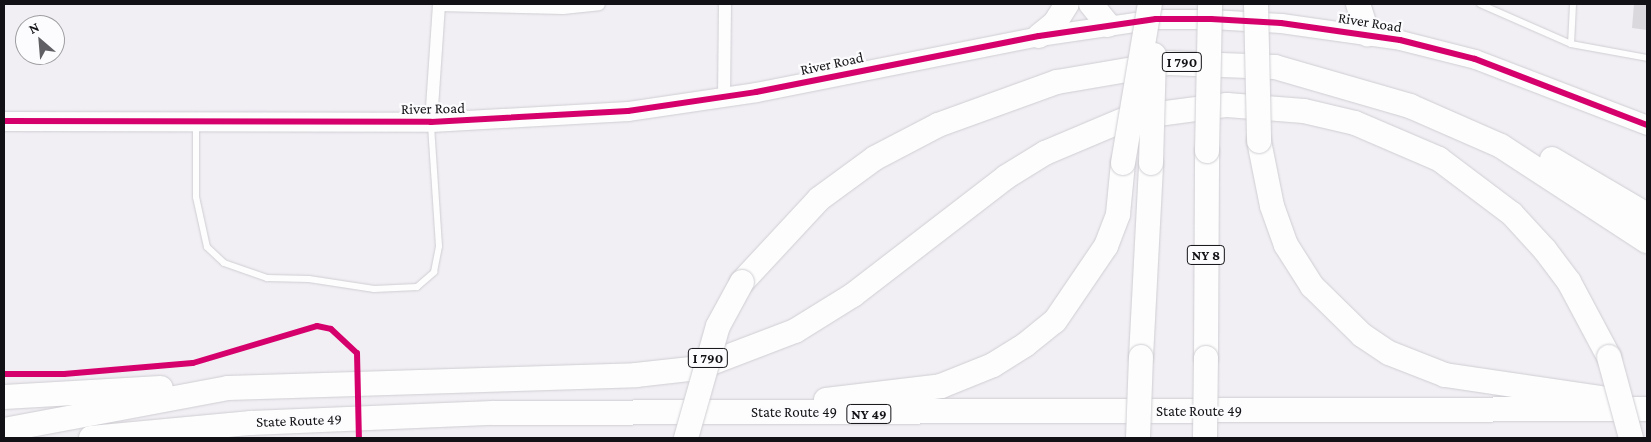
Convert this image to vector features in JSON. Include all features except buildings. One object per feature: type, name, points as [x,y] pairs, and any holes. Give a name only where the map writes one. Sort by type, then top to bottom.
[{"type":"highway","points":[[1039,36],[1055,23],[1067,4]]},
{"type":"highway","points":[[1091,4],[1108,25]]},
{"type":"highway","points":[[721,413],[942,386],[1018,350],[1055,321],[1088,278],[1118,214],[1123,163],[1150,4]]},
{"type":"highway","points":[[1138,438],[1151,163],[1155,4]]},
{"type":"highway","name":"NY 8","points":[[1205,438],[1210,4]]},
{"type":"highway","points":[[1256,4],[1259,141],[1272,206],[1286,245],[1312,286],[1362,335],[1389,353],[1445,376],[1647,405]]},
{"type":"highway","points":[[1358,4],[1368,34]]},
{"type":"highway","name":"I 790","points":[[686,438],[718,326],[742,282],[786,229],[850,175],[938,125],[987,105],[1058,82],[1168,63],[1275,67],[1437,116],[1535,166],[1647,241]]},
{"type":"highway","points":[[1275,67],[1384,84],[1436,101],[1483,121],[1647,215]]},
{"type":"highway","points":[[4,397],[636,375],[698,368],[795,331],[852,295],[1006,177],[1045,153],[1128,118],[1227,105],[1304,111],[1355,123],[1439,159],[1512,214],[1545,250],[1569,282],[1609,357],[1631,438]]},
{"type":"highway","points":[[4,430],[228,388]]},
{"type":"highway","name":"State Route 49","points":[[91,438],[251,423],[473,414],[1647,410]]},
{"type":"main road","name":"River Road","points":[[4,121],[431,122],[628,111],[724,98],[1039,36],[1108,25],[1211,19],[1368,34],[1475,59],[1647,125]]},
{"type":"street","points":[[431,122],[439,4],[563,8],[599,4]]},
{"type":"street","points":[[724,98],[725,4]]},
{"type":"lane","points":[[1480,4],[1571,44],[1647,58]]},
{"type":"lane","points":[[1571,44],[1573,4]]},
{"type":"lane","points":[[196,120],[196,197],[207,247],[224,263],[267,278],[309,279],[374,289],[417,287],[434,272],[439,246],[431,122]]},
{"type":"cycle path","points":[[4,121],[431,122],[628,111],[756,92],[1039,36],[1156,19],[1211,19],[1281,23],[1400,40],[1475,59],[1647,125]]},
{"type":"cycle path","points":[[4,374],[64,374],[193,363],[317,326],[331,329],[357,353],[359,438]]}]
